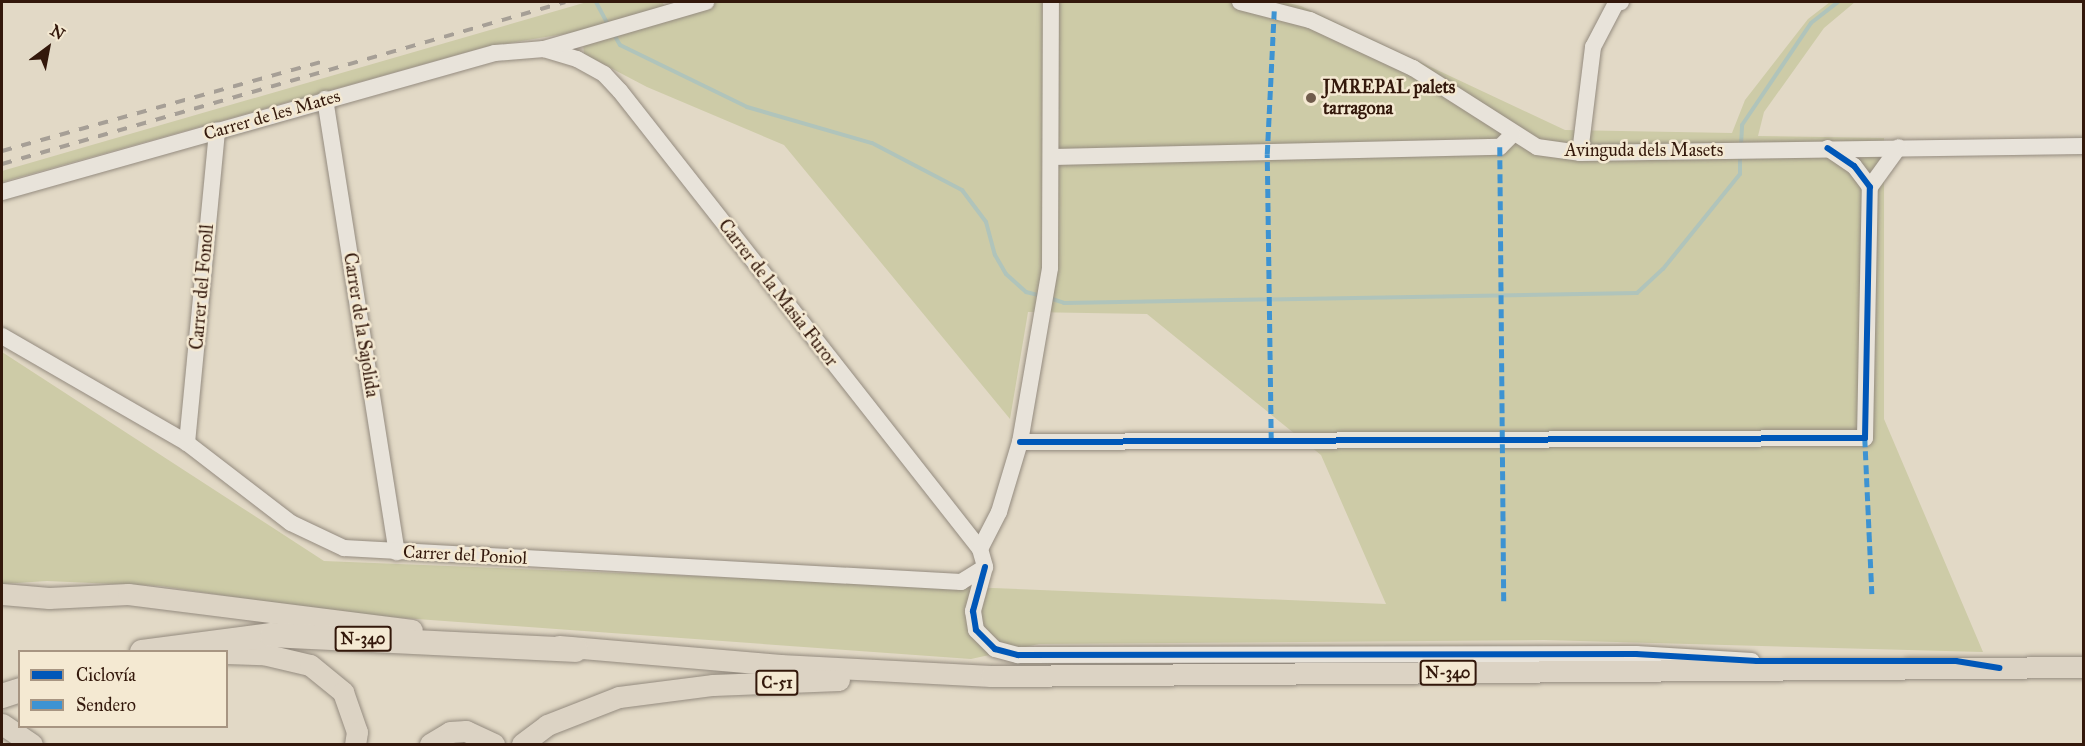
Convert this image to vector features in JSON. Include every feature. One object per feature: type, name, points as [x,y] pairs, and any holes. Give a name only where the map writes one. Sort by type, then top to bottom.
[{"type":"highway","name":"N-340","points":[[154,650],[272,635],[576,650]]},
{"type":"highway","points":[[2,696],[18,691]]},
{"type":"main road","points":[[2,594],[49,598],[128,594],[384,628],[531,638],[576,650]]},
{"type":"main road","name":"N-340","points":[[576,650],[991,676],[2084,667]]},
{"type":"main road","points":[[228,653],[262,654],[310,665],[344,692],[357,732],[355,744]]},
{"type":"main road","name":"C-51","points":[[522,744],[547,725],[620,697],[657,690],[861,679],[896,671]]},
{"type":"main road","points":[[2,724],[32,744]]},
{"type":"main road","points":[[430,744],[450,732],[466,731],[494,744]]},
{"type":"street","points":[[544,49],[706,2]]},
{"type":"street","points":[[980,549],[999,512],[1020,442],[1047,286],[1053,157],[1051,2]]},
{"type":"street","name":"Avinguda dels Masets","points":[[1240,2],[1310,20],[1413,68],[1513,134],[1537,147],[1580,153],[1868,147],[2084,146]]},
{"type":"street","points":[[1580,153],[1593,46],[1616,3],[1621,2]]},
{"type":"street","name":"Carrer de les Mates","points":[[2,192],[325,99],[495,53],[544,49]]},
{"type":"street","name":"Carrer de la Masia Furor","points":[[544,49],[577,59],[604,74],[620,91],[980,549],[985,567]]},
{"type":"street","name":"Carrer de la Sajolida","points":[[325,99],[397,552]]},
{"type":"street","name":"Carrer del Fonoll","points":[[188,443],[217,130]]},
{"type":"street","points":[[1053,157],[1500,147],[1513,134]]},
{"type":"street","points":[[1854,166],[1868,147],[1885,166]]},
{"type":"street","points":[[1020,442],[1865,438],[1870,187],[1899,147]]},
{"type":"street","points":[[1827,148],[1854,166],[1870,187]]},
{"type":"street","name":"Carrer del Poniol","points":[[2,336],[188,443],[291,523],[344,548],[961,582],[985,567]]},
{"type":"street","points":[[985,567],[973,611],[976,630],[996,649],[1018,655],[1636,654],[1757,661],[1956,661],[1999,668]]},
{"type":"shaded area","points":[[587,2],[662,2],[664,5],[676,2],[1284,2],[1301,6],[1565,130],[1732,133],[1745,100],[1808,19],[1830,2],[1855,2],[1824,28],[1764,112],[1758,136],[1884,138],[1884,419],[1983,652],[1544,640],[1039,644],[971,659],[348,614],[160,586],[47,581],[2,584],[2,352],[324,561],[1386,604],[1321,455],[1147,314],[1028,312],[1010,419],[784,145],[647,87],[584,54],[582,31],[485,47],[2,182],[2,171]]},
{"type":"waterway","points":[[596,2],[609,26]]},
{"type":"waterway","points":[[1741,146],[1742,125],[1811,23],[1838,2]]},
{"type":"waterway","points":[[613,33],[620,45],[747,107],[872,143],[962,190],[986,222],[995,255],[1006,274],[1026,292],[1042,296]]},
{"type":"waterway","points":[[1049,298],[1064,303],[1637,293],[1663,269],[1740,174],[1740,157]]},
{"type":"railway","points":[[2,164],[565,2]]},
{"type":"railway","points":[[2,151],[329,60]]},
{"type":"marked path","points":[[1271,441],[1267,154],[1274,11]]},
{"type":"marked path","points":[[1500,147],[1504,601]]},
{"type":"marked path","points":[[1865,438],[1872,594]]},
{"type":"cycle path","points":[[1020,442],[1865,438],[1870,187],[1854,166],[1827,148]]},
{"type":"cycle path","points":[[985,567],[973,611],[976,630],[995,649],[1018,655],[1636,654],[1757,661],[1956,661],[1999,668]]},
{"type":"place","name":"JMREPAL palets tarragona","points":[[1311,98]]}]
